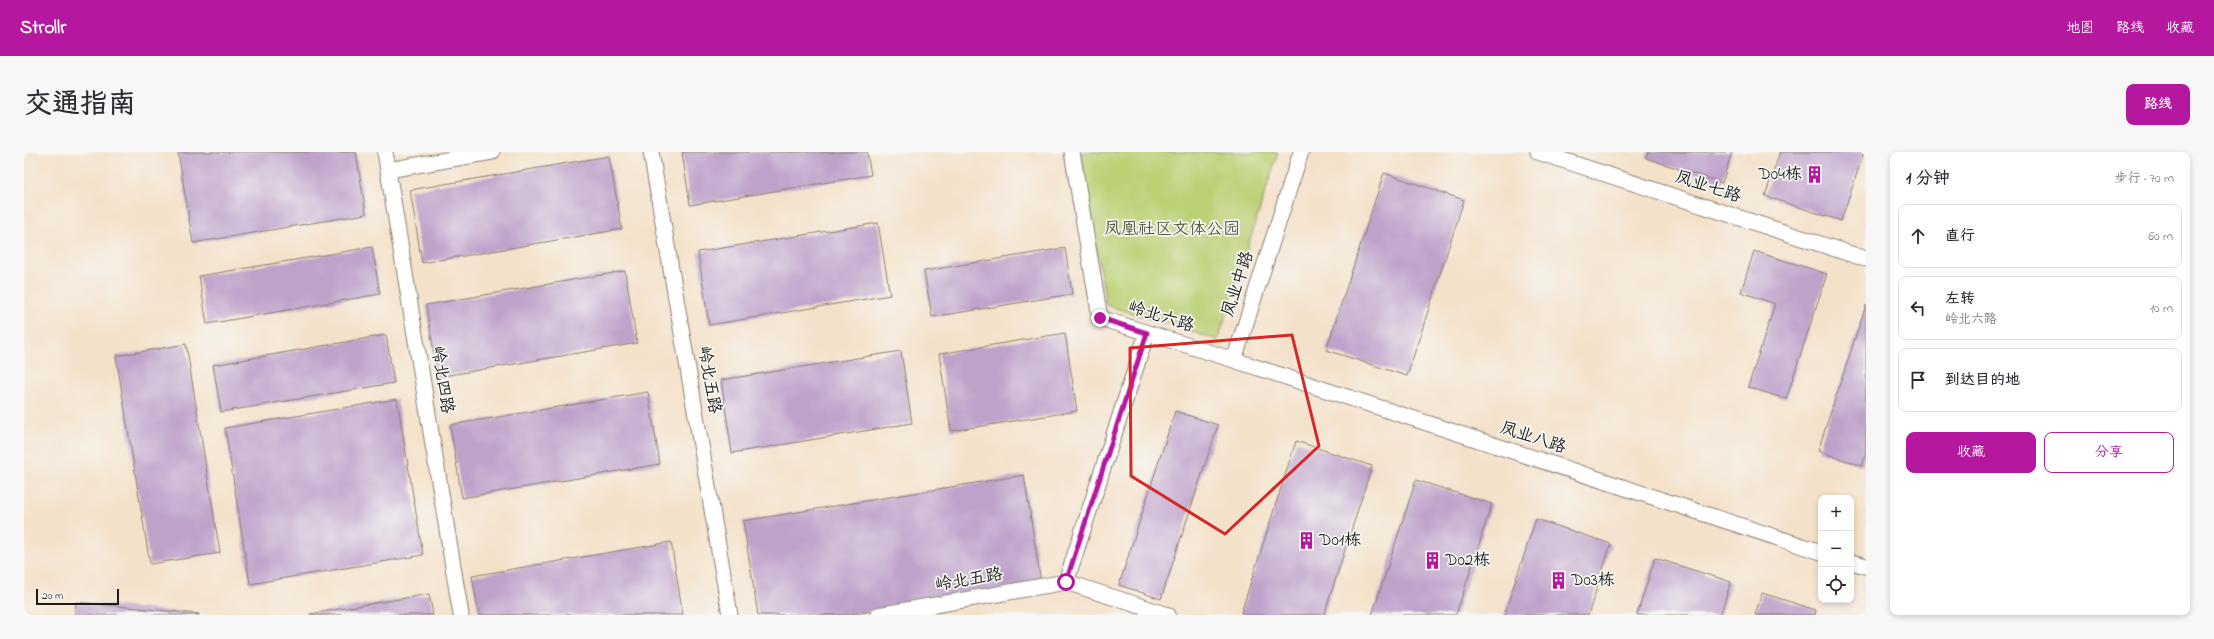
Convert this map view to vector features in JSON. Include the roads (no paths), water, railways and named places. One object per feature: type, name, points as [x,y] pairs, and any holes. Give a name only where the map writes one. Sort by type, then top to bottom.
[{"type":"lane","name":"岭北四路","points":[[385,152],[461,615]]},
{"type":"lane","points":[[388,170],[492,152]]},
{"type":"lane","name":"岭北五路","points":[[651,152],[730,615]]},
{"type":"lane","name":"岭北六路","points":[[1072,152],[1100,318],[1234,360]]},
{"type":"lane","name":"凤业中路","points":[[1234,360],[1301,152]]},
{"type":"lane","name":"凤业七路","points":[[1538,152],[1866,259]]},
{"type":"lane","points":[[1147,333],[1066,582],[1168,615]]},
{"type":"lane","name":"凤业八路","points":[[1234,360],[1818,551]]},
{"type":"lane","points":[[1854,563],[1866,566]]},
{"type":"lane","name":"岭北五路","points":[[878,615],[1066,582]]},
{"type":"place","name":"D04栋","points":[[1815,174]]},
{"type":"place","name":"D01栋","points":[[1306,540]]},
{"type":"place","name":"D02栋","points":[[1432,560]]},
{"type":"place","name":"D03栋","points":[[1558,580]]},
{"type":"park label","name":"凤凰社区文体公园","points":[[1172,229]]}]
